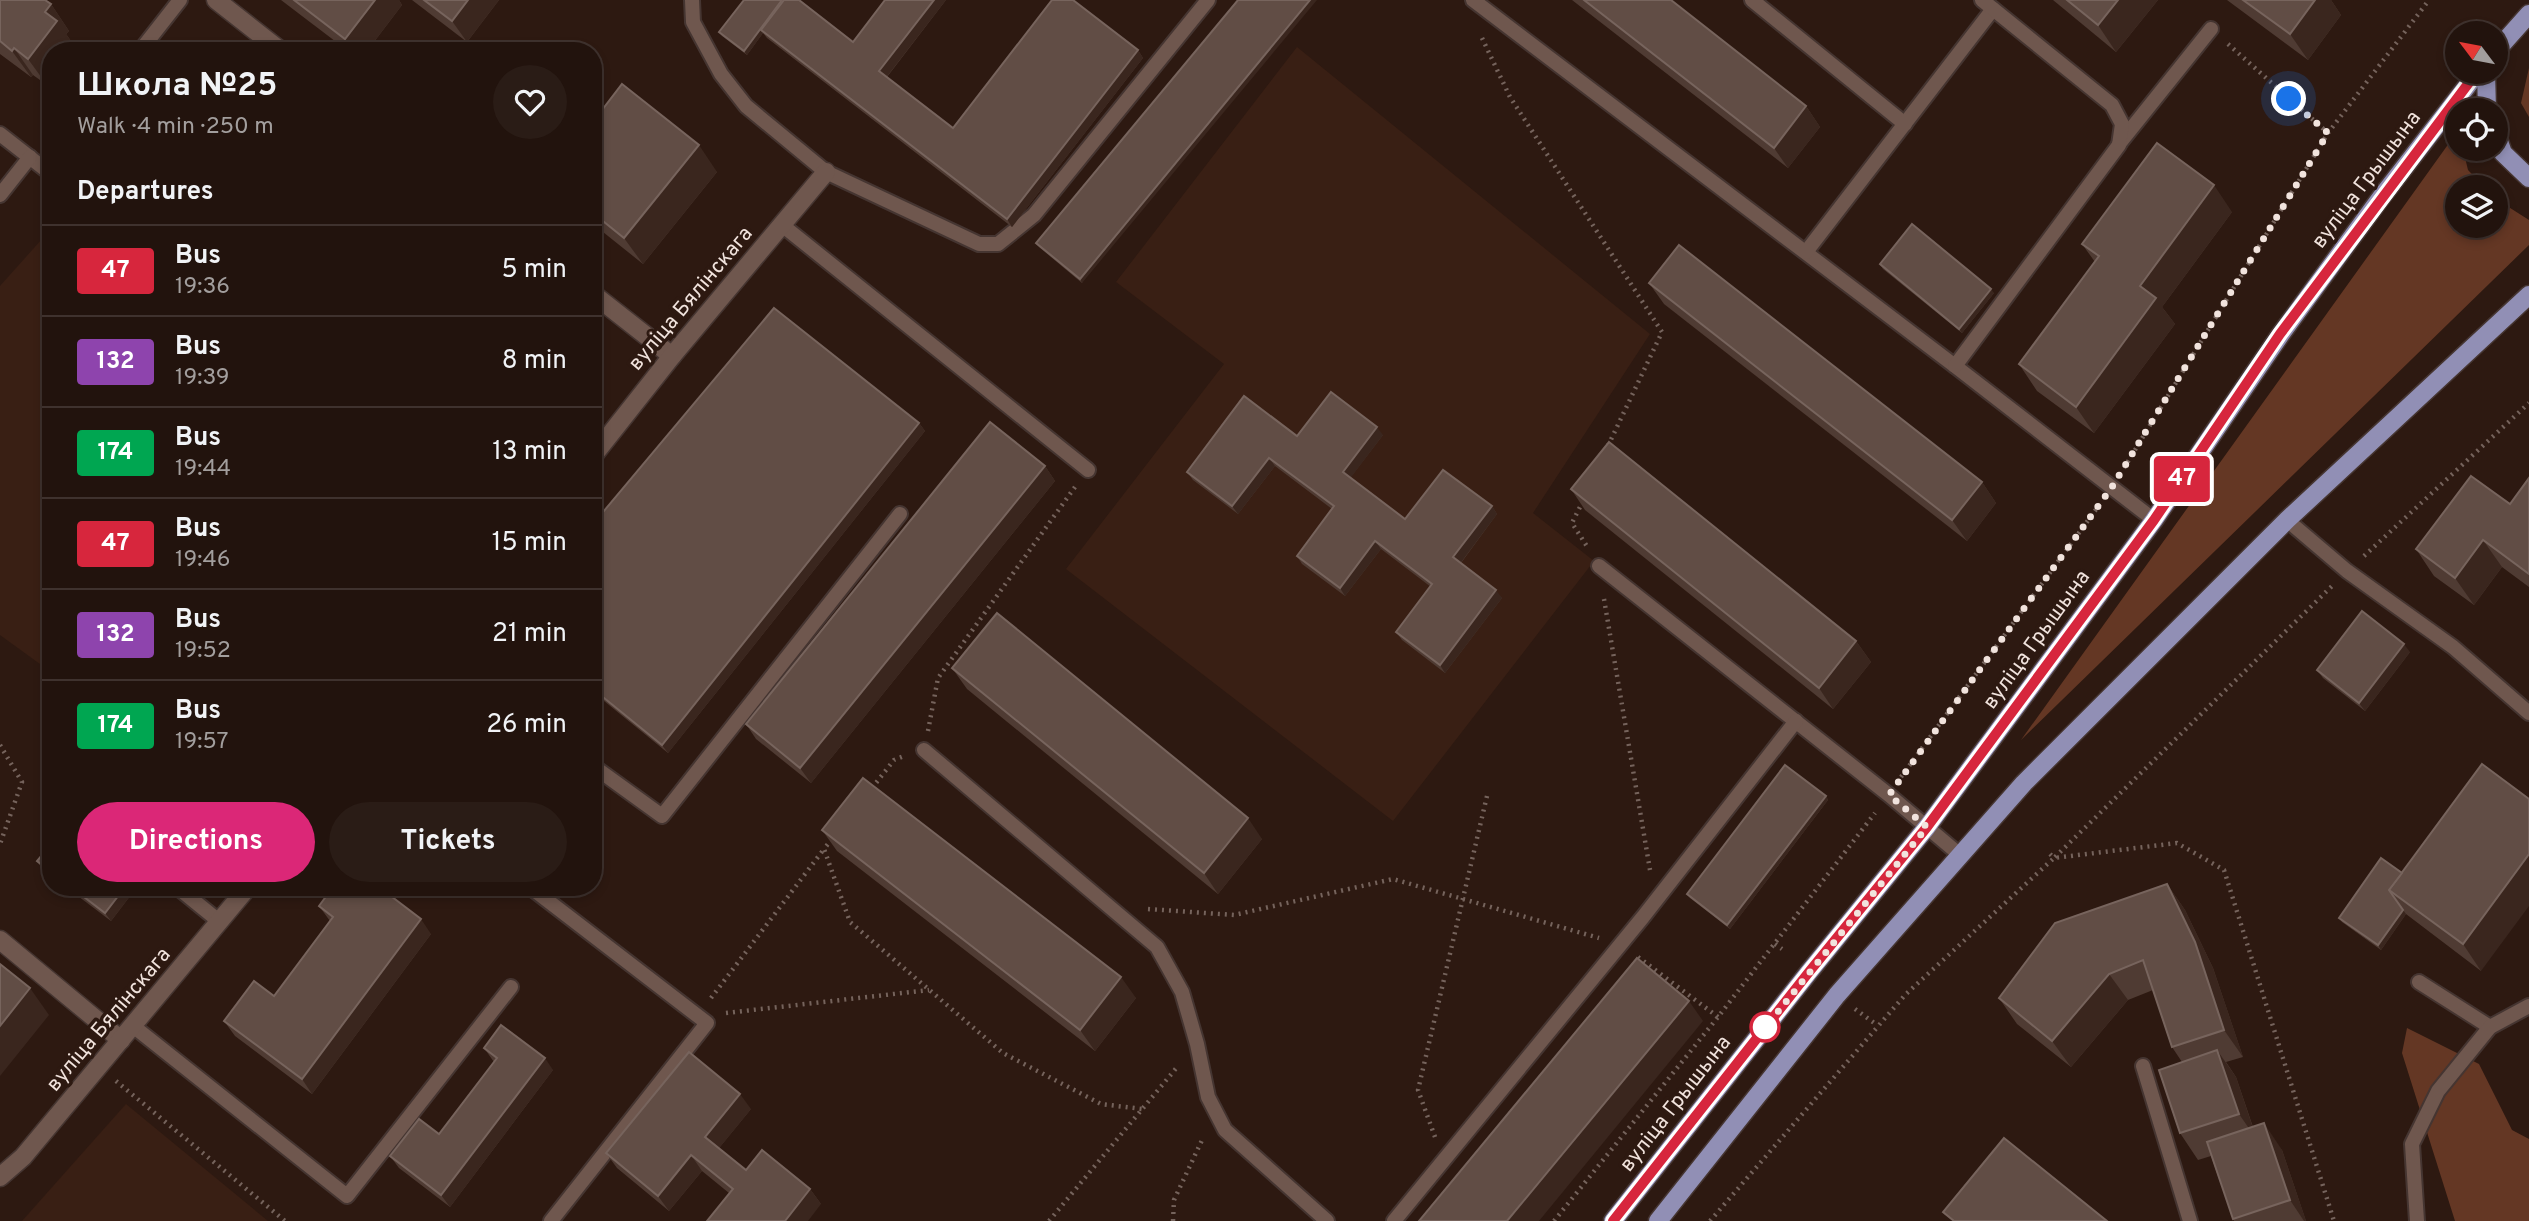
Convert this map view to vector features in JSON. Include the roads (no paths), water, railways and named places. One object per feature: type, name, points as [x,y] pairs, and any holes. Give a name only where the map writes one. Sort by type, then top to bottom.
[{"type":"main road","points":[[2508,38],[2529,14]]},
{"type":"main road","name":"вуліца Грышына","points":[[1613,1221],[1927,827],[2154,520],[2280,334],[2468,84]]},
{"type":"main road","points":[[2508,158],[2529,178]]},
{"type":"main road","points":[[1658,1221],[1837,995],[2024,783],[2287,520],[2529,295]]},
{"type":"street","points":[[216,0],[270,42]]},
{"type":"street","name":"вуліца Бялінскага","points":[[602,445],[826,172]]},
{"type":"street","points":[[602,301],[673,356]]},
{"type":"street","name":"вуліца Бялінскага","points":[[0,1177],[23,1157],[241,896]]},
{"type":"street","points":[[0,940],[127,1033]]},
{"type":"lane","points":[[147,42],[180,0]]},
{"type":"lane","points":[[692,0],[692,22],[721,74],[746,106],[826,172],[979,244],[998,244],[1034,215],[1208,0]]},
{"type":"lane","points":[[1473,0],[2154,520]]},
{"type":"lane","points":[[1752,0],[1905,124]]},
{"type":"lane","points":[[1806,252],[1905,124],[1988,5],[2112,105],[2122,124],[2119,145]]},
{"type":"lane","points":[[1955,366],[2119,145],[2211,29]]},
{"type":"lane","points":[[0,134],[42,167]]},
{"type":"lane","points":[[0,195],[30,157]]},
{"type":"lane","points":[[782,225],[1088,470]]},
{"type":"lane","points":[[602,773],[662,816],[900,514]]},
{"type":"lane","points":[[2287,520],[2347,571],[2454,647],[2529,713]]},
{"type":"lane","points":[[1599,566],[1889,795],[1960,855]]},
{"type":"lane","points":[[1394,1221],[1655,902],[1796,721]]},
{"type":"lane","points":[[924,750],[1157,947],[1182,992],[1208,1097],[1225,1130],[1327,1221]]},
{"type":"lane","points":[[188,896],[220,922]]},
{"type":"lane","points":[[542,896],[707,1023],[551,1221]]},
{"type":"lane","points":[[2419,982],[2490,1027]]},
{"type":"lane","points":[[127,1033],[347,1196],[511,987]]},
{"type":"lane","points":[[2417,1221],[2412,1144],[2438,1091],[2490,1027],[2529,1006]]},
{"type":"lane","points":[[2143,1066],[2190,1221]]}]
